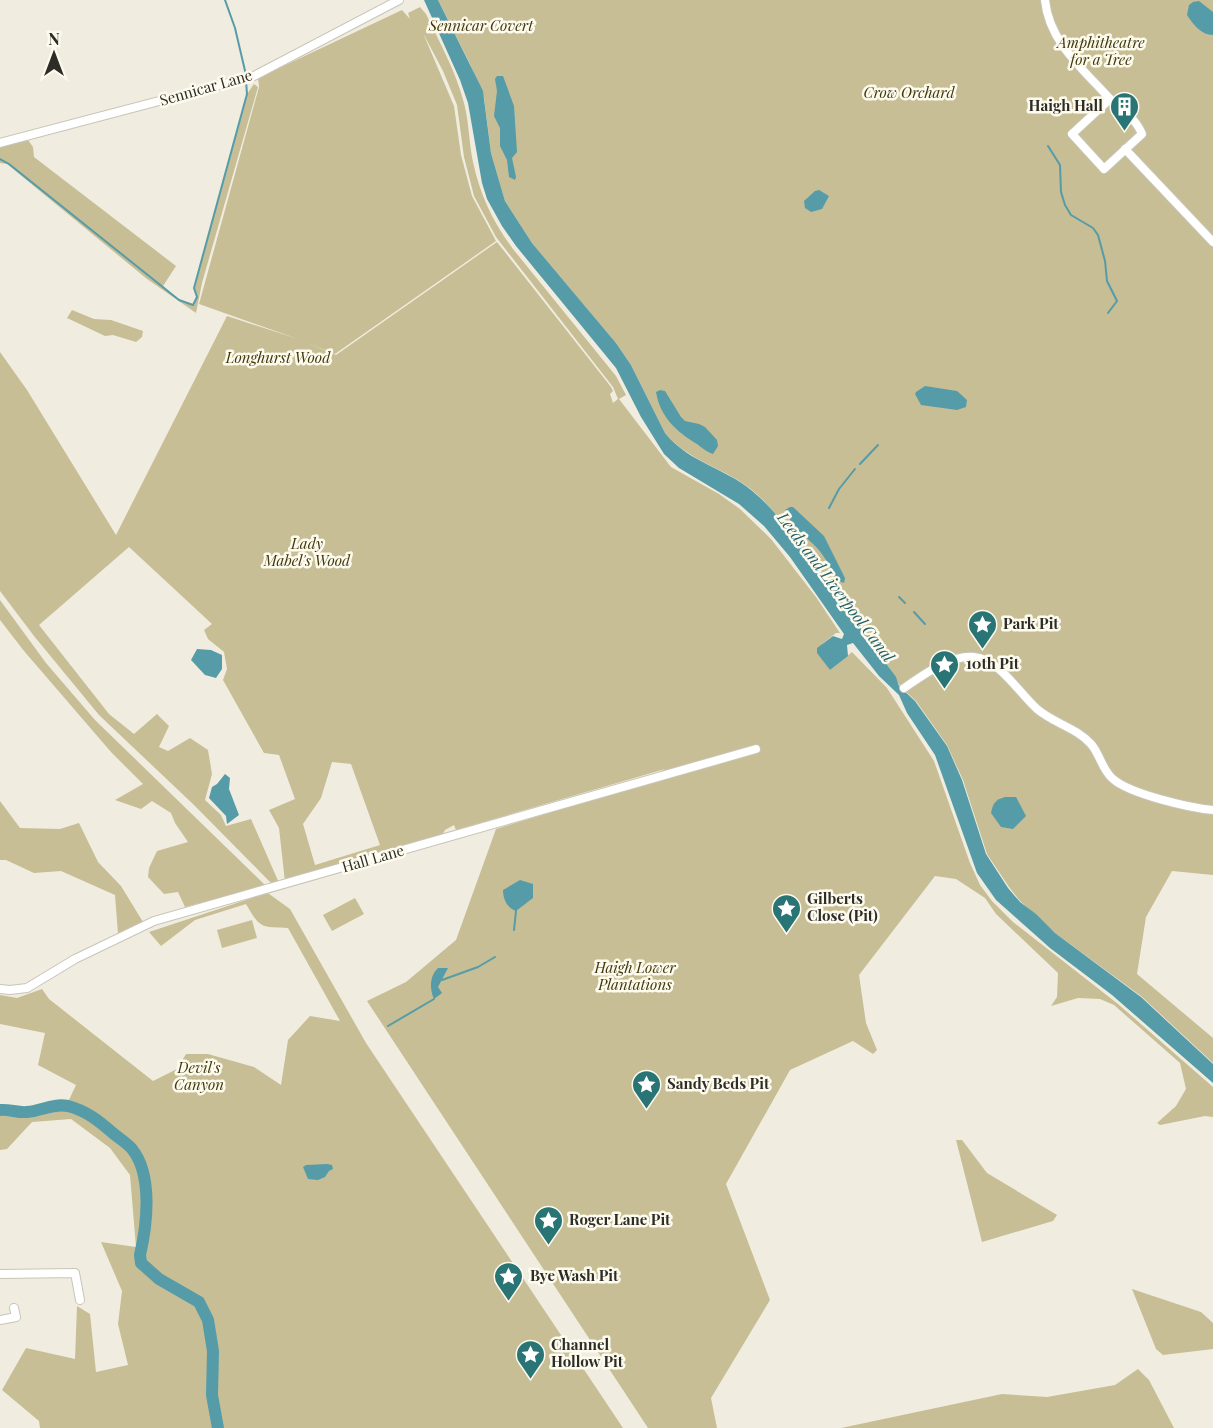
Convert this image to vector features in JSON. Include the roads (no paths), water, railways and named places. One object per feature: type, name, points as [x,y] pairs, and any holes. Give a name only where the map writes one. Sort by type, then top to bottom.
[{"type":"street","name":"Sennicar Lane","points":[[0,143],[254,76],[399,0]]},
{"type":"street","points":[[1045,0],[1049,22],[1057,39],[1141,130],[1142,134],[1104,168],[1072,134],[1110,99]]},
{"type":"street","points":[[1125,149],[1213,242]]},
{"type":"street","points":[[904,688],[936,668],[954,660],[982,658],[992,664],[1037,710],[1091,744],[1113,780],[1144,794],[1213,810]]},
{"type":"street","name":"Hall Lane","points":[[0,988],[10,990],[27,988],[75,958],[154,921],[756,749]]},
{"type":"street","points":[[0,1274],[75,1273],[80,1300]]},
{"type":"street","points":[[0,1320],[16,1317],[14,1308]]},
{"type":"water","points":[[424,0],[438,0],[483,91],[491,153],[505,201],[532,243],[616,343],[631,365],[665,433],[675,444],[698,460],[747,487],[778,517],[896,677],[899,686],[915,701],[947,746],[962,780],[986,854],[1008,888],[1020,902],[1055,933],[1141,997],[1213,1064],[1213,1083],[1112,995],[1050,948],[996,900],[977,873],[935,755],[907,713],[899,695],[879,676],[853,643],[847,645],[848,656],[830,670],[817,653],[817,648],[833,636],[842,639],[844,634],[790,557],[764,526],[739,504],[679,468],[664,454],[641,417],[616,368],[516,246],[487,199],[468,103]]},
{"type":"water","points":[[1199,1],[1213,12],[1213,35],[1201,31],[1187,15],[1189,5]]},
{"type":"water","points":[[497,76],[503,76],[514,106],[517,152],[512,158],[515,180],[509,177],[507,160],[500,146],[500,128],[494,116]]},
{"type":"water","points":[[819,190],[829,196],[822,209],[811,212],[805,208],[804,201]]},
{"type":"water","points":[[925,386],[957,391],[967,400],[966,407],[957,410],[921,405],[915,394]]},
{"type":"water","points":[[665,391],[685,421],[705,427],[717,440],[718,446],[713,454],[683,434],[665,416],[656,392]]},
{"type":"water","points":[[793,507],[824,536],[845,578],[844,583],[839,581],[821,553],[791,522],[785,510]]},
{"type":"water","points":[[197,649],[211,650],[222,655],[222,669],[216,678],[205,675],[191,660]]},
{"type":"water","points":[[225,774],[230,778],[229,789],[239,815],[227,824],[226,816],[209,798],[212,787]]},
{"type":"water","points":[[1005,797],[1016,797],[1026,816],[1013,829],[1001,827],[991,813],[995,802]]},
{"type":"water","points":[[520,880],[533,884],[533,898],[516,911],[506,903],[503,890]]},
{"type":"water","points":[[438,968],[448,968],[438,987],[442,993],[434,999],[431,982]]},
{"type":"water","points":[[332,1165],[333,1169],[325,1177],[318,1180],[308,1179],[303,1167]]},
{"type":"waterway","points":[[225,0],[235,28],[246,75]]},
{"type":"waterway","points":[[0,159],[179,300],[193,305],[197,297],[194,288],[247,94],[246,81]]},
{"type":"waterway","points":[[1048,146],[1060,165],[1061,192],[1065,205],[1071,215],[1093,228],[1098,235],[1105,261],[1107,281],[1117,301],[1108,313]]},
{"type":"waterway","points":[[860,464],[878,445]]},
{"type":"waterway","points":[[829,508],[839,489],[855,469]]},
{"type":"waterway","points":[[899,597],[905,603]]},
{"type":"waterway","points":[[914,612],[925,624]]},
{"type":"waterway","points":[[514,930],[516,911]]},
{"type":"waterway","points":[[442,980],[478,967],[495,957]]},
{"type":"waterway","points":[[388,1026],[434,999]]},
{"type":"waterway","points":[[0,1110],[27,1112],[68,1106],[92,1117],[132,1149],[139,1160],[146,1186],[146,1215],[140,1255],[141,1263],[159,1279],[199,1302],[208,1320],[213,1351],[212,1395],[218,1428]]},
{"type":"place","name":"Haigh Hall","points":[[1124,132]]},
{"type":"place","name":"Park Pit","points":[[982,650]]},
{"type":"place","name":"10th Pit","points":[[945,690]]},
{"type":"place","name":"Gilberts Close (Pit)","points":[[786,934]]},
{"type":"place","name":"Sandy Beds Pit","points":[[646,1110]]},
{"type":"place","name":"Roger Lane Pit","points":[[548,1246]]},
{"type":"place","name":"Bye Wash Pit","points":[[509,1302]]},
{"type":"place","name":"Channel Hollow Pit","points":[[530,1380]]},
{"type":"park label","name":"Sennicar Covert","points":[[481,26]]},
{"type":"park label","name":"Amphitheatre for a Tree","points":[[1101,52]]},
{"type":"park label","name":"Crow Orchard","points":[[909,93]]},
{"type":"park label","name":"Longhurst Wood","points":[[278,358]]},
{"type":"park label","name":"Lady Mabel's Wood","points":[[307,552]]},
{"type":"park label","name":"Haigh Lower Plantations","points":[[635,976]]},
{"type":"park label","name":"Devil's Canyon","points":[[199,1076]]},
{"type":"water label","name":"Leeds and Liverpool Canal","points":[[836,587]]}]
